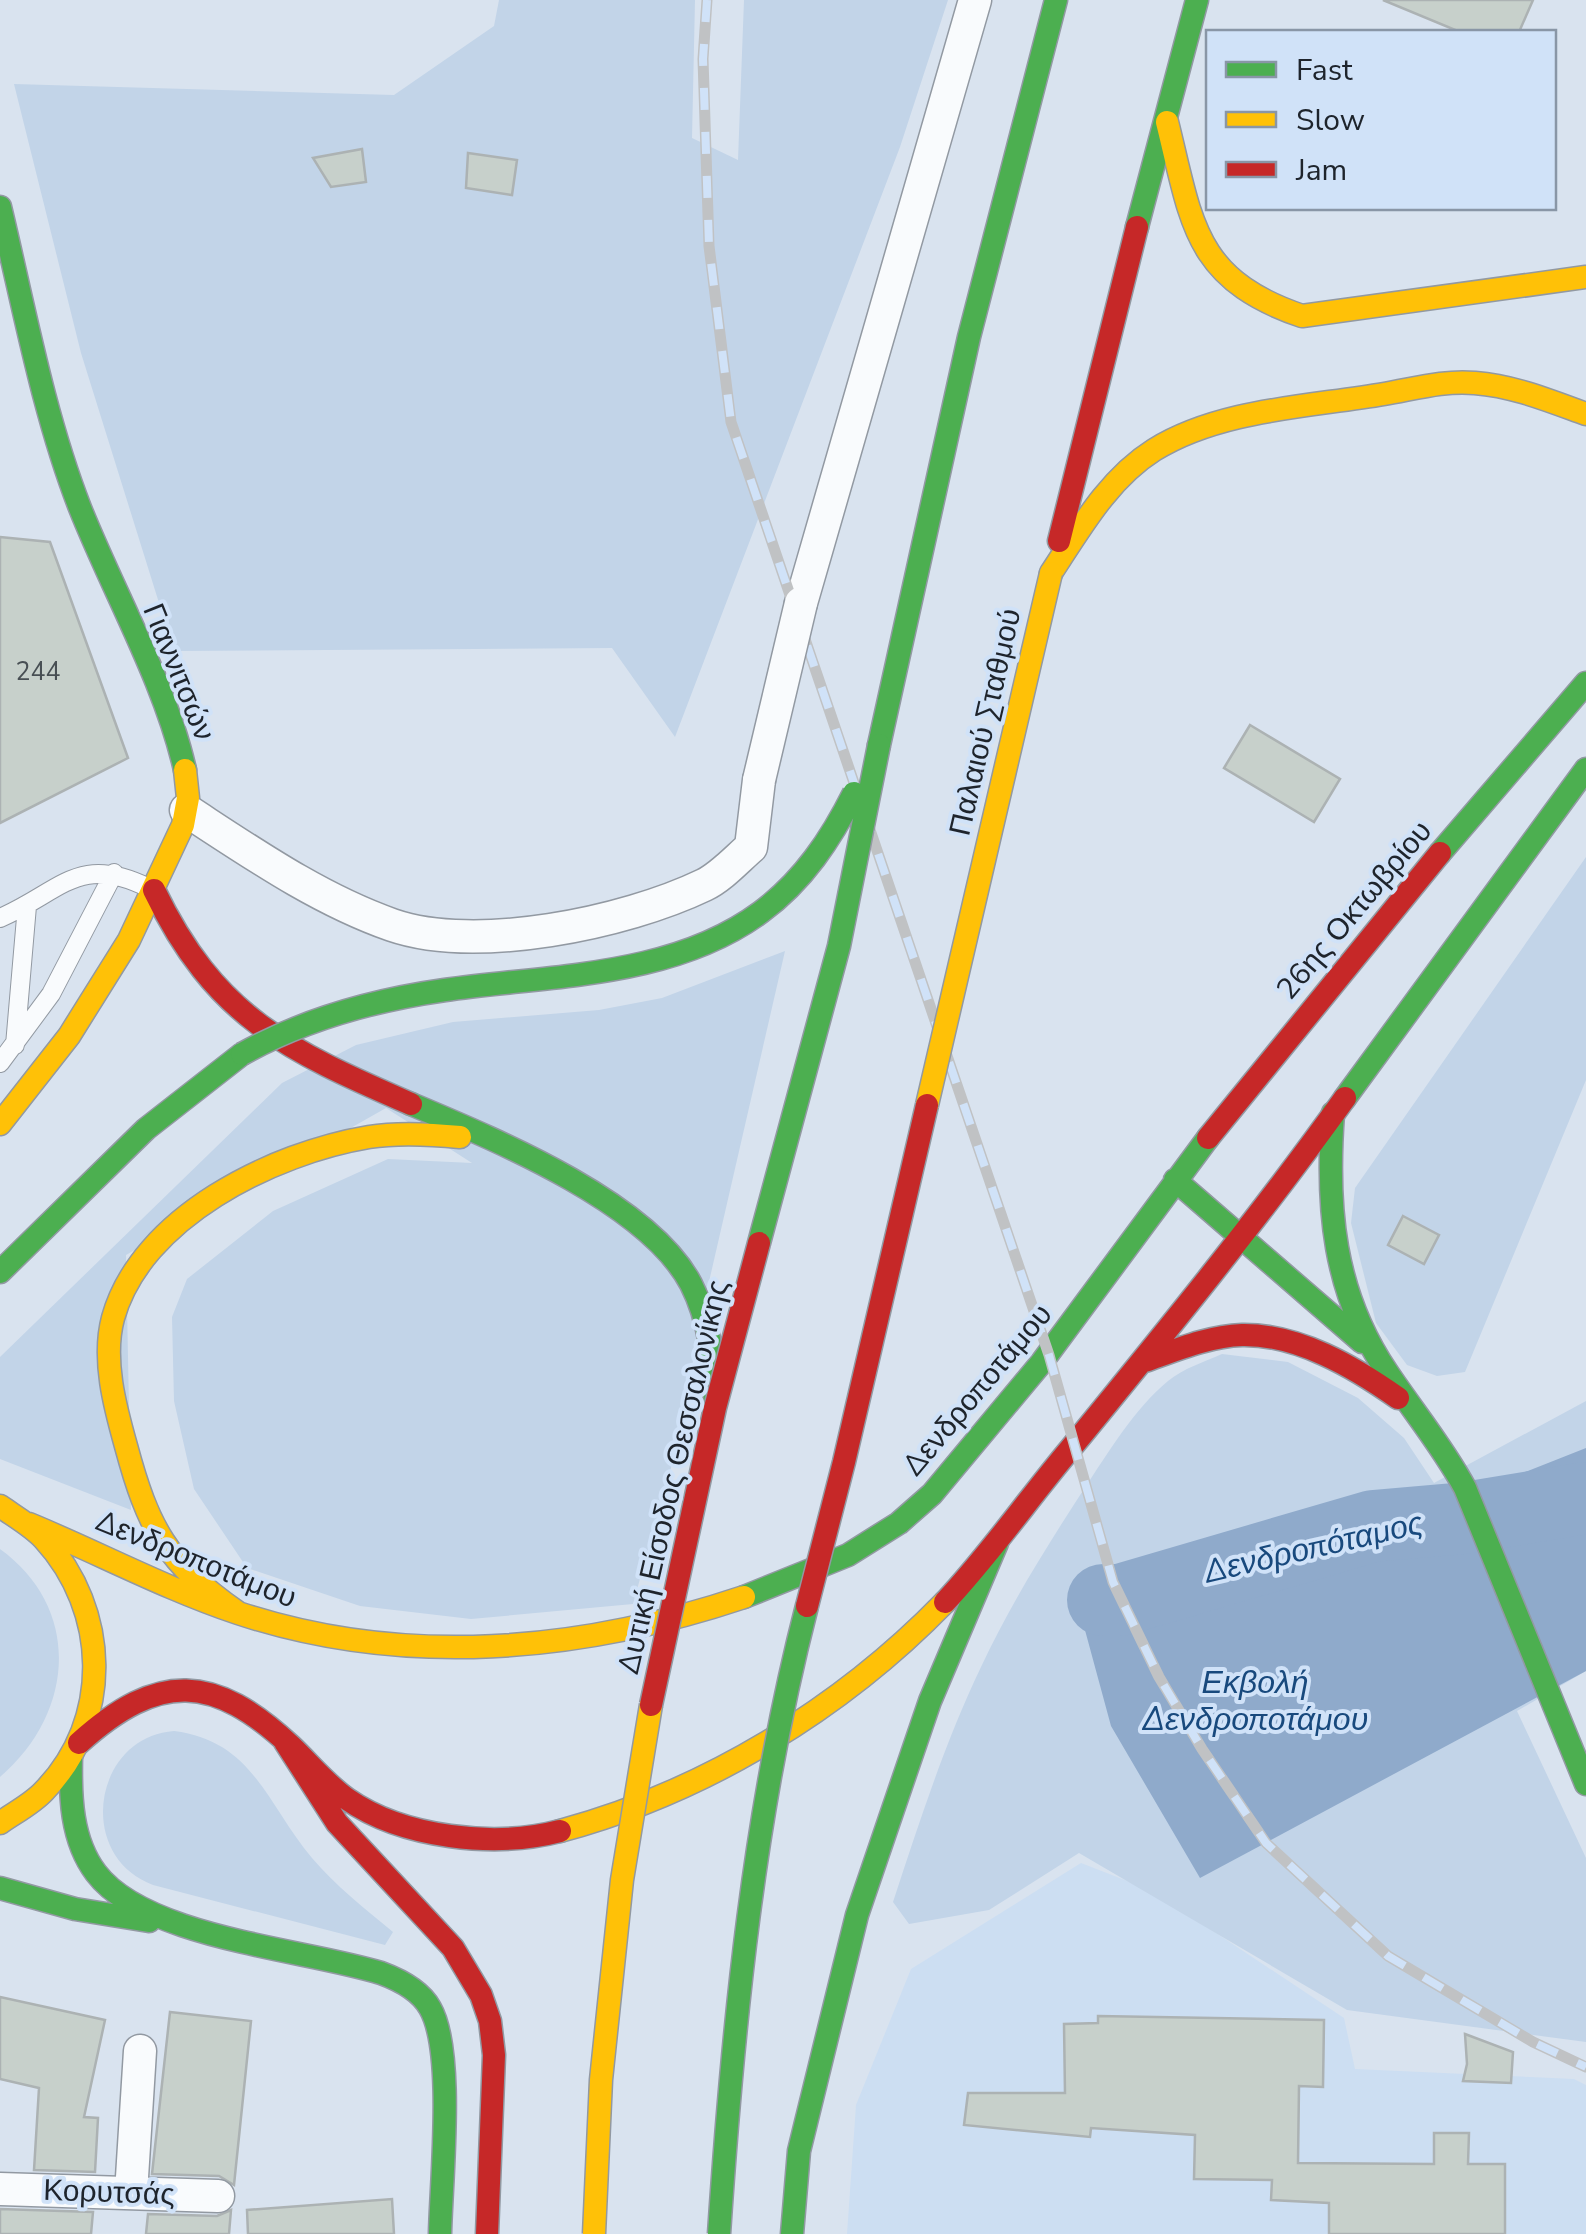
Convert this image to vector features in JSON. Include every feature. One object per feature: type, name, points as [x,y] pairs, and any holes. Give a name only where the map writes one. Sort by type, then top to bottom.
[{"type":"main road","points":[[0,1272],[156,1122],[214,1072],[294,1028],[419,995],[628,966],[707,942],[758,913],[800,878],[829,843],[879,745],[969,337],[1056,0]]},
{"type":"main road","name":"Παλαιού Σταθμού","points":[[719,2234],[731,2051],[757,1852],[794,1655],[844,1462],[1051,573],[1197,0]]},
{"type":"main road","points":[[1165,115],[1193,222],[1205,252],[1224,277],[1249,297],[1277,310],[1302,316],[1586,278]]},
{"type":"main road","name":"Γιαννιτσών","points":[[0,207],[47,400],[78,505],[180,747],[188,791],[186,810],[154,890],[89,1008],[34,1085],[0,1124]]},
{"type":"main road","points":[[1051,573],[1097,504],[1127,471],[1156,448],[1202,429],[1282,410],[1471,382],[1538,396],[1586,414]]},
{"type":"main road","name":"26ης Οκτωβρίου","points":[[1175,1180],[1354,952],[1586,683]]},
{"type":"main road","name":"Δυτική Είσοδος Θεσσαλονίκης","points":[[594,2234],[602,2080],[622,1880],[655,1681],[715,1408],[839,946],[879,745]]},
{"type":"main road","points":[[182,1926],[116,1893],[94,1870],[73,1815],[75,1750],[109,1717],[150,1696],[182,1690],[216,1694],[236,1702],[347,1799],[410,1827],[506,1840],[556,1833],[684,1784],[832,1700],[876,1666],[952,1595],[997,1544],[1075,1442],[1145,1361],[1334,1114],[1524,848],[1586,769]]},
{"type":"main road","points":[[154,890],[196,966],[231,1004],[266,1031],[346,1074],[595,1191],[655,1240],[685,1273],[702,1314],[714,1360],[715,1408]]},
{"type":"main road","points":[[1334,1114],[1328,1171],[1332,1246],[1342,1283],[1375,1354],[1440,1442],[1467,1492],[1586,1784]]},
{"type":"main road","points":[[237,1612],[199,1587],[172,1558],[153,1527],[134,1478],[118,1414],[110,1352],[114,1318],[133,1272],[157,1243],[199,1208],[263,1170],[315,1150],[391,1135],[456,1136],[506,1146]]},
{"type":"main road","points":[[1175,1180],[1375,1354]]},
{"type":"main road","name":"Δενδροποτάμου","points":[[0,1506],[29,1524],[237,1612],[296,1630],[394,1647],[498,1649],[552,1644],[639,1628],[715,1606],[849,1556],[896,1525],[942,1484],[1050,1355],[1175,1180]]},
{"type":"main road","points":[[1145,1361],[1198,1342],[1245,1335],[1300,1346],[1366,1374],[1420,1416]]},
{"type":"main road","name":"Δενδροποτάμου","points":[[0,1822],[38,1797],[75,1750],[94,1699],[97,1672],[93,1626],[85,1600],[70,1570],[29,1524]]},
{"type":"main road","points":[[792,2234],[799,2151],[857,1914],[924,1718],[997,1544]]},
{"type":"main road","points":[[285,1742],[328,1812],[447,1940],[467,1965],[482,1994],[491,2025],[494,2063],[487,2234]]},
{"type":"main road","points":[[0,1888],[74,1908],[182,1926],[368,1970],[401,1982],[420,1996],[432,2012],[444,2056],[440,2234]]},
{"type":"street","points":[[186,810],[323,895],[395,926],[458,936],[532,933],[619,915],[707,884],[752,847],[758,780],[801,604],[976,0]]},
{"type":"street","points":[[131,2193],[140,2051]]},
{"type":"street","name":"Κορυτσάς","points":[[0,2189],[218,2196]]},
{"type":"lane","points":[[0,918],[74,876],[114,874],[154,890]]},
{"type":"lane","points":[[0,1062],[15,1046],[69,962],[114,874]]},
{"type":"lane","points":[[15,1046],[27,906]]},
{"type":"shaded area","points":[[499,0],[695,0],[692,138],[738,160],[744,0],[948,0],[900,147],[675,737],[612,648],[174,651],[81,353],[14,84],[394,95],[494,26]]},
{"type":"shaded area","points":[[1586,857],[1586,1080],[1465,1372],[1437,1376],[1407,1365],[1376,1323],[1351,1223],[1355,1188]]},
{"type":"shaded area","points":[[785,951],[694,1347],[690,1400],[633,1604],[471,1619],[360,1606],[247,1568],[194,1489],[174,1401],[172,1317],[187,1279],[273,1211],[388,1159],[472,1163],[386,1108],[126,1255],[131,1510],[0,1459],[0,1357],[282,1083],[356,1045],[453,1022],[599,1010],[662,998]]},
{"type":"shaded area","points":[[1222,1354],[1288,1362],[1358,1398],[1404,1438],[1434,1483],[1586,1401],[1586,1671],[1517,1711],[1586,1858],[1586,2042],[1347,2010],[1079,1853],[989,1910],[909,1924],[893,1902],[968,1695],[992,1644],[1056,1532],[1122,1432],[1156,1392],[1174,1376]]},
{"type":"shaded area","points":[[0,1549],[27,1573],[45,1601],[56,1631],[59,1662],[54,1693],[43,1723],[25,1752],[0,1777]]},
{"type":"shaded area","points":[[174,1731],[201,1737],[240,1761],[312,1858],[393,1932],[385,1945],[153,1885],[128,1870],[112,1850],[104,1825],[104,1799],[111,1775],[126,1754],[147,1738]]},
{"type":"shaded area","points":[[1081,1863],[1153,1891],[1344,2018],[1355,2069],[1574,2079],[1586,2085],[1586,2234],[847,2234],[856,2105],[911,1969]]},
{"type":"water","name":"Εκβολή Δενδροποτάμου","points":[[1586,1448],[1586,1671],[1200,1878],[1111,1726],[1079,1608],[1329,1550]]},
{"type":"building","points":[[1383,0],[1533,0],[1520,30],[1455,30]]},
{"type":"building","points":[[362,149],[366,182],[331,187],[313,158]]},
{"type":"building","points":[[468,153],[517,160],[512,195],[466,188]]},
{"type":"building","points":[[0,537],[50,542],[128,758],[0,823]]},
{"type":"building","points":[[1250,725],[1340,779],[1314,822],[1224,768]]},
{"type":"building","points":[[1403,1216],[1439,1235],[1424,1264],[1388,1245]]},
{"type":"building","points":[[0,1997],[105,2020],[84,2117],[98,2118],[95,2172],[34,2170],[39,2088],[0,2079]]},
{"type":"building","points":[[170,2012],[251,2021],[234,2185],[219,2176],[152,2174]]},
{"type":"building","points":[[1098,2016],[1324,2020],[1323,2087],[1299,2086],[1298,2163],[1434,2164],[1434,2133],[1469,2133],[1468,2164],[1505,2164],[1505,2234],[1329,2234],[1329,2203],[1271,2200],[1272,2180],[1194,2179],[1195,2135],[1091,2128],[1090,2137],[964,2125],[968,2093],[1065,2093],[1064,2024],[1098,2023]]},
{"type":"building","points":[[1465,2034],[1513,2052],[1511,2083],[1463,2081],[1467,2064]]},
{"type":"building","points":[[392,2199],[394,2234],[248,2234],[247,2210]]},
{"type":"building","points":[[0,2209],[93,2212],[91,2234],[0,2234]]},
{"type":"building","points":[[231,2210],[229,2234],[146,2234],[148,2214],[217,2216]]},
{"type":"waterway","name":"Δενδροπόταμος","points":[[1103,1600],[1120,1600],[1373,1526],[1465,1518],[1586,1498]]},
{"type":"railway","points":[[707,0],[703,59],[709,246],[731,422],[1049,1355],[1113,1582],[1159,1677],[1266,1843],[1388,1956],[1533,2042],[1586,2067]]},
{"type":"traffic: fast","points":[[879,745],[969,337],[1056,0]]},
{"type":"traffic: fast","points":[[1137,227],[1197,0]]},
{"type":"traffic: fast","points":[[0,207],[35,359],[67,472],[152,671],[185,770]]},
{"type":"traffic: fast","points":[[1440,853],[1586,683]]},
{"type":"traffic: fast","points":[[759,1243],[839,946],[879,745]]},
{"type":"traffic: fast","points":[[1345,1098],[1586,769]]},
{"type":"traffic: fast","points":[[242,1054],[315,1021],[392,999],[609,970],[689,950],[726,934],[790,887],[826,843],[854,793]]},
{"type":"traffic: fast","points":[[0,1272],[146,1129],[242,1054]]},
{"type":"traffic: fast","points":[[411,1104],[566,1176],[641,1226],[670,1254],[691,1284],[703,1313],[712,1358],[715,1404]]},
{"type":"traffic: fast","points":[[1333,1113],[1333,1215],[1344,1280],[1355,1311],[1387,1372],[1465,1488],[1586,1784]]},
{"type":"traffic: fast","points":[[744,1597],[848,1555],[899,1523],[932,1494],[1042,1362],[1208,1138]]},
{"type":"traffic: fast","points":[[1175,1180],[1362,1342]]},
{"type":"traffic: fast","points":[[792,2234],[799,2151],[857,1915],[930,1701],[997,1543]]},
{"type":"traffic: fast","points":[[719,2234],[748,1918],[773,1761],[807,1606]]},
{"type":"traffic: fast","points":[[71,1756],[72,1802],[81,1846],[96,1873],[119,1895],[150,1913],[187,1927],[381,1973],[409,1986],[426,2002],[438,2028],[444,2084],[440,2234]]},
{"type":"traffic: fast","points":[[0,1888],[75,1909],[149,1921]]},
{"type":"traffic: slow","points":[[1167,122],[1192,218],[1218,265],[1238,284],[1302,316],[1586,277]]},
{"type":"traffic: slow","points":[[1051,573],[1096,506],[1123,475],[1154,450],[1207,426],[1266,412],[1452,383],[1504,387],[1586,414]]},
{"type":"traffic: slow","points":[[927,1105],[1051,573]]},
{"type":"traffic: slow","points":[[0,1124],[69,1036],[129,940],[183,825],[188,798],[185,770]]},
{"type":"traffic: slow","points":[[237,1612],[177,1560],[152,1522],[134,1475],[109,1366],[113,1318],[128,1282],[151,1249],[181,1221],[253,1175],[292,1158],[369,1137],[460,1137]]},
{"type":"traffic: slow","points":[[0,1506],[39,1534],[65,1567],[81,1598],[91,1631],[94,1665],[91,1699],[82,1732],[66,1763],[39,1796],[0,1823]]},
{"type":"traffic: slow","points":[[29,1524],[238,1613],[364,1641],[428,1647],[556,1641],[682,1616],[744,1597]]},
{"type":"traffic: slow","points":[[560,1831],[667,1794],[768,1742],[861,1677],[945,1602]]},
{"type":"traffic: slow","points":[[594,2234],[601,2080],[622,1880],[651,1705]]},
{"type":"traffic: jam","points":[[1059,541],[1137,227]]},
{"type":"traffic: jam","points":[[1208,1138],[1440,853]]},
{"type":"traffic: jam","points":[[154,890],[202,969],[259,1024],[327,1066],[411,1104]]},
{"type":"traffic: jam","points":[[945,1602],[1211,1275],[1345,1098]]},
{"type":"traffic: jam","points":[[807,1606],[927,1105]]},
{"type":"traffic: jam","points":[[651,1705],[715,1408],[759,1243]]},
{"type":"traffic: jam","points":[[1145,1361],[1217,1338],[1263,1336],[1325,1354],[1398,1398]]},
{"type":"traffic: jam","points":[[79,1743],[135,1703],[161,1693],[186,1690],[211,1694],[263,1722],[347,1799],[395,1823],[479,1839],[560,1831]]},
{"type":"traffic: jam","points":[[285,1742],[337,1823],[453,1948],[481,1995],[490,2021],[494,2055],[487,2234]]}]
